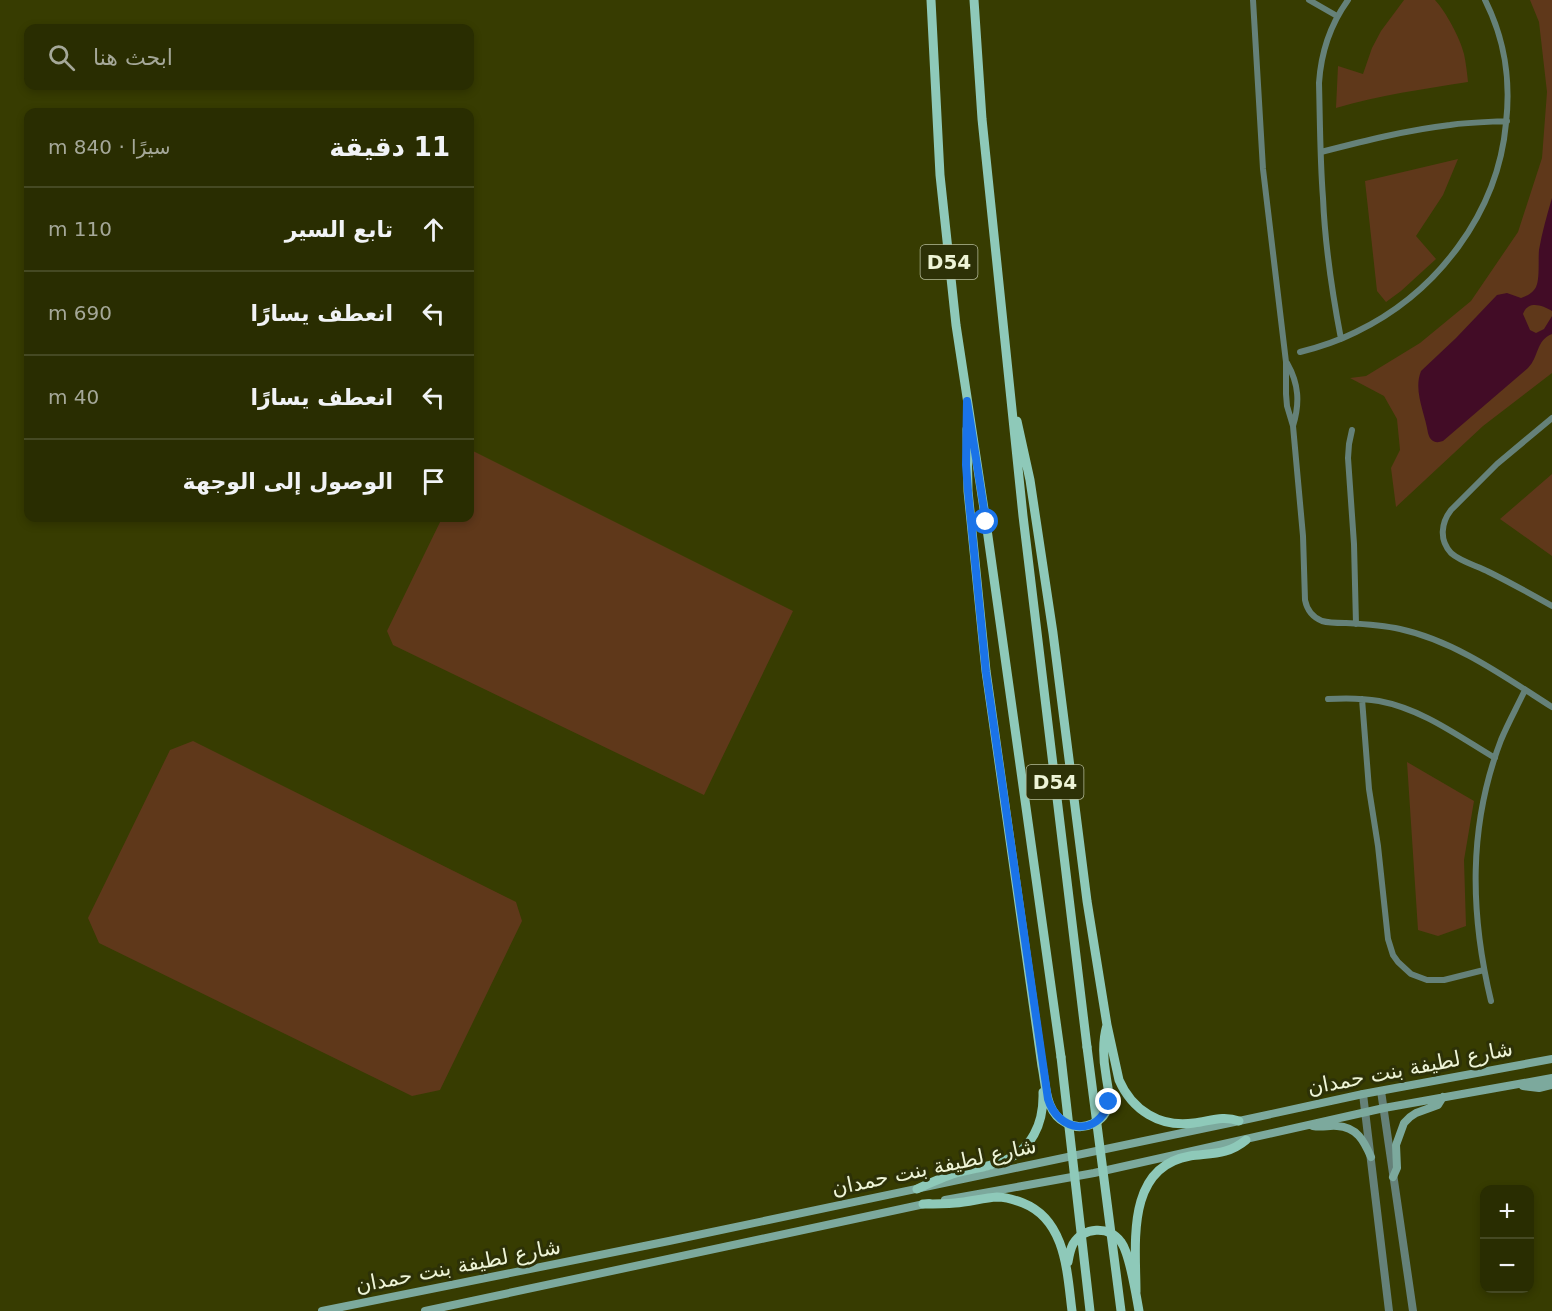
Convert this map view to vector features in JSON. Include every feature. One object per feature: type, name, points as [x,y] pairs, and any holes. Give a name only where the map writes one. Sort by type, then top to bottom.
[{"type":"main road","name":"D54","points":[[931,0],[940,175],[956,326],[1061,1057],[1090,1311]]},
{"type":"main road","name":"D54","points":[[974,0],[983,131],[1023,516],[1121,1311]]},
{"type":"main road","points":[[967,401],[966,465],[986,672],[1042,1066],[1050,1107],[1055,1115],[1071,1125],[1094,1124],[1106,1111],[1109,1102],[1103,1046],[1107,1025]]},
{"type":"main road","points":[[1011,405],[1019,429],[1030,480],[1060,686],[1087,901],[1116,1071],[1122,1088],[1133,1103],[1146,1114],[1162,1121],[1180,1124],[1221,1118],[1239,1121]]},
{"type":"main road","name":"شارع لطيفة بنت حمدان","points":[[322,1311],[551,1266],[1363,1094],[1552,1059]]},
{"type":"main road","points":[[917,1189],[955,1173],[1002,1162],[1023,1148],[1032,1139],[1042,1115],[1042,1066]]},
{"type":"main road","name":"شارع لطيفة بنت حمدان","points":[[425,1311],[923,1204],[1094,1173],[1384,1108],[1552,1078]]},
{"type":"main road","points":[[1516,1085],[1534,1088],[1552,1085]]},
{"type":"main road","points":[[1392,1178],[1396,1168],[1396,1145],[1404,1123],[1416,1113],[1438,1106],[1443,1097]]},
{"type":"main road","points":[[1307,1124],[1349,1129],[1361,1137],[1371,1157]]},
{"type":"main road","points":[[1138,1311],[1136,1233],[1138,1207],[1153,1177],[1166,1166],[1181,1158],[1228,1151],[1246,1140]]},
{"type":"main road","points":[[923,1204],[954,1203],[997,1197],[1008,1198],[1030,1206],[1049,1223],[1060,1242],[1071,1306]]},
{"type":"main road","points":[[1071,1306],[1068,1261],[1070,1251],[1079,1237],[1095,1230],[1105,1230],[1122,1242],[1136,1292]]},
{"type":"street","points":[[1253,0],[1263,169],[1286,362],[1287,406],[1293,426],[1303,536],[1306,604],[1310,612],[1322,621],[1399,629],[1437,641],[1468,656],[1552,707]]},
{"type":"street","points":[[1309,0],[1337,16]]},
{"type":"street","points":[[1341,339],[1327,244],[1319,83],[1324,49],[1337,16],[1348,0]]},
{"type":"street","points":[[1300,352],[1341,339],[1374,323],[1405,302],[1451,256],[1473,225],[1491,190],[1503,152],[1507,121],[1508,90],[1504,52],[1499,33],[1485,0]]},
{"type":"street","points":[[1321,152],[1428,128],[1507,121]]},
{"type":"street","points":[[1286,362],[1293,373],[1298,393],[1293,426]]},
{"type":"street","points":[[1552,418],[1497,464],[1451,510],[1446,516],[1442,531],[1446,546],[1457,557],[1552,606]]},
{"type":"street","points":[[1352,430],[1348,458],[1354,535],[1356,624]]},
{"type":"street","points":[[1491,1000],[1476,917],[1476,863],[1482,810],[1495,758],[1524,690]]},
{"type":"street","points":[[1328,699],[1362,699],[1409,709],[1495,758]]},
{"type":"street","points":[[1362,699],[1369,789],[1388,939],[1393,955],[1411,974],[1427,980],[1444,980],[1484,970]]},
{"type":"street","points":[[1381,1091],[1413,1310]]},
{"type":"street","points":[[1363,1094],[1390,1310]]},
{"type":"shaded area","points":[[1404,0],[1435,0],[1439,5],[1462,48],[1468,82],[1385,96],[1336,108],[1338,66],[1363,74],[1381,31]]},
{"type":"shaded area","points":[[1530,0],[1552,0],[1552,373],[1483,426],[1396,507],[1391,468],[1400,450],[1397,419],[1384,396],[1350,378],[1366,376],[1420,343],[1471,301],[1518,232],[1542,158],[1547,92],[1539,22]]},
{"type":"shaded area","points":[[1458,159],[1443,195],[1416,236],[1436,259],[1386,302],[1377,291],[1365,181]]},
{"type":"shaded area","points":[[1552,198],[1552,311],[1532,305],[1523,314],[1530,330],[1536,333],[1544,329],[1552,316],[1552,334],[1540,344],[1528,368],[1443,441],[1433,441],[1428,433],[1419,394],[1421,371],[1497,295],[1507,293],[1521,298],[1535,289],[1538,279],[1540,243]]},
{"type":"shaded area","points":[[474,452],[793,611],[704,795],[393,645],[387,631],[440,522],[474,522]]},
{"type":"shaded area","points":[[1552,474],[1552,556],[1500,519]]},
{"type":"shaded area","points":[[193,741],[516,902],[522,921],[440,1090],[412,1096],[99,943],[88,918],[170,750]]},
{"type":"shaded area","points":[[1407,762],[1474,801],[1464,860],[1466,926],[1438,936],[1418,930]]},
{"type":"route","points":[[986,522],[967,401],[966,465],[986,672],[1048,1099],[1055,1115],[1071,1125],[1081,1127],[1094,1124],[1101,1118],[1109,1102]]}]
